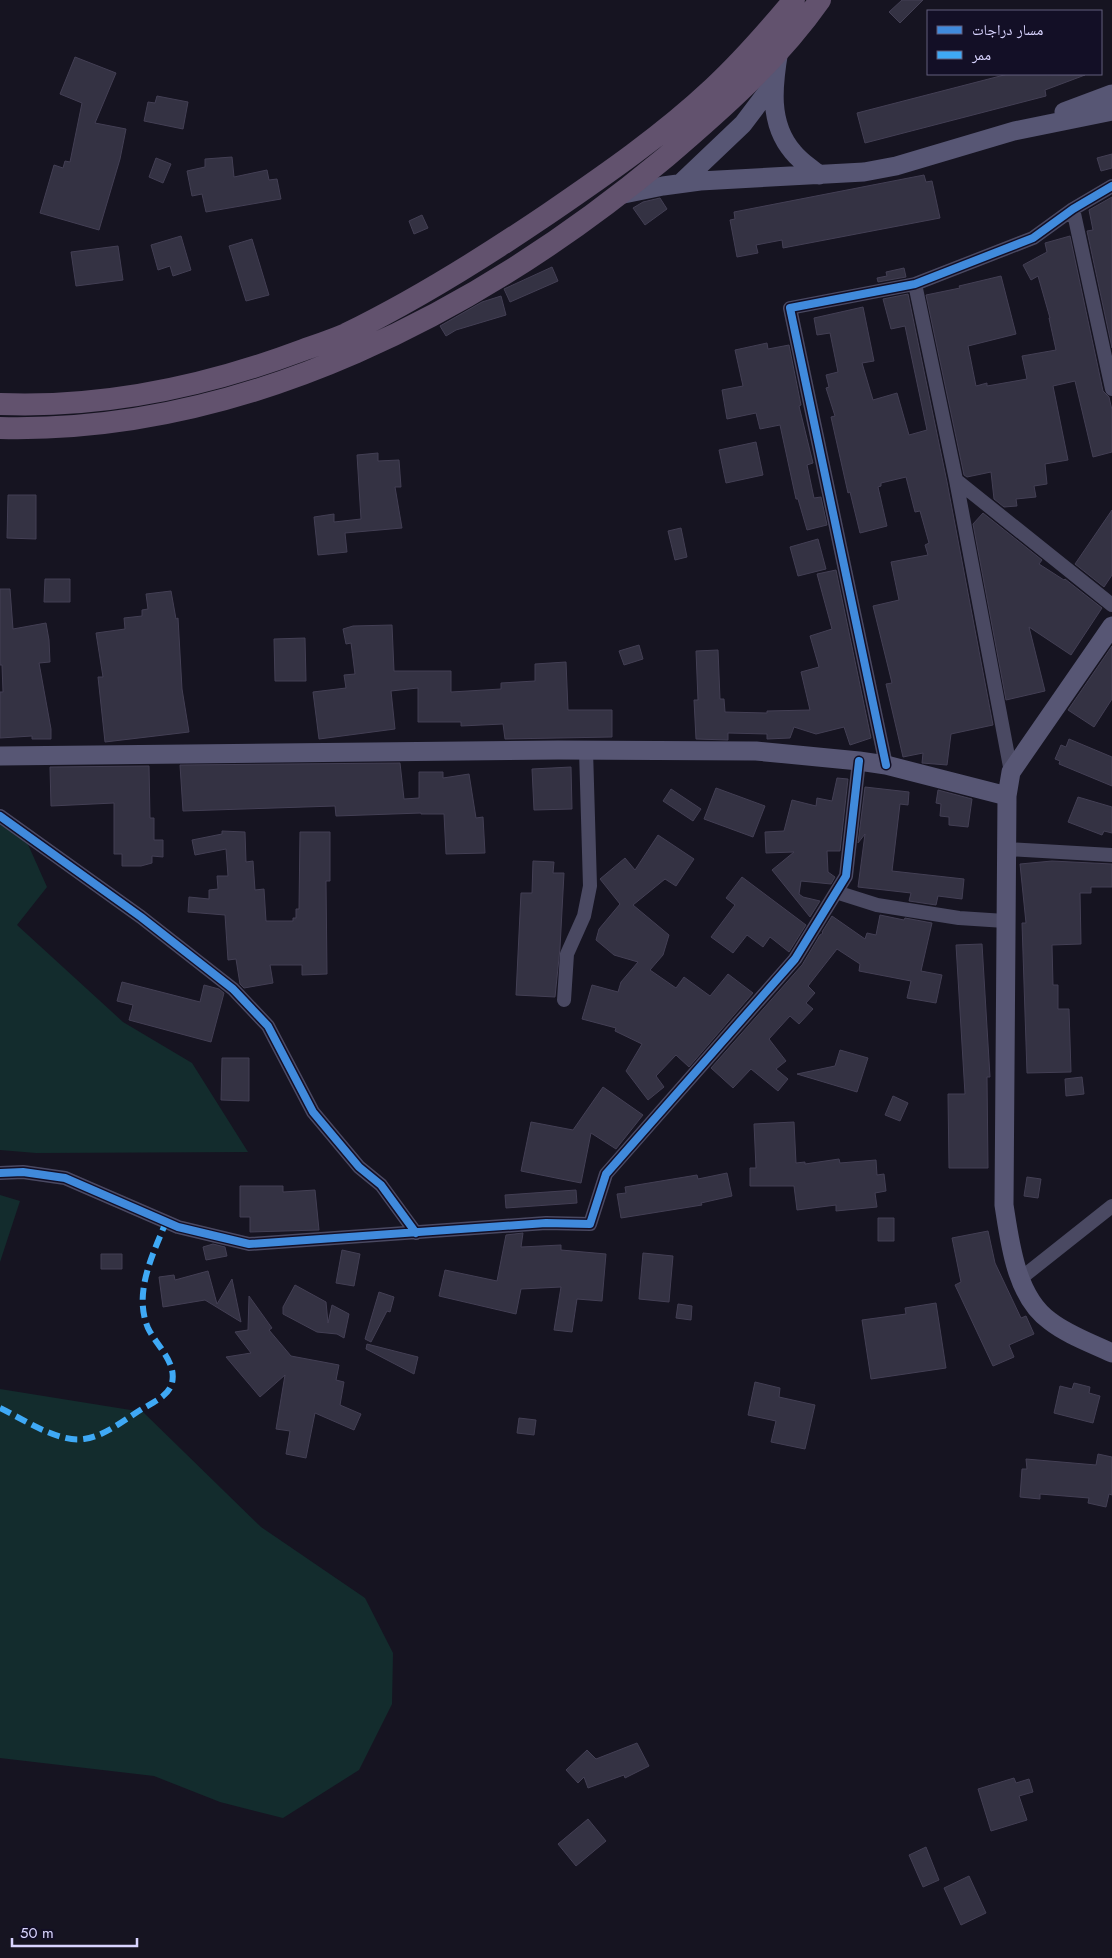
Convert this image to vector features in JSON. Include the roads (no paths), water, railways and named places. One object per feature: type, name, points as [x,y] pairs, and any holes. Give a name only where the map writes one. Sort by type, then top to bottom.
[{"type":"highway","points":[[0,404],[29,405],[101,400],[181,387],[263,366],[352,330],[464,269],[603,176],[678,119],[714,88],[760,40],[794,0]]},
{"type":"highway","points":[[0,428],[101,424],[186,409],[280,383],[354,353],[414,324],[527,259],[619,196],[728,103],[779,50],[820,0]]},
{"type":"main road","points":[[779,50],[774,83],[774,108],[780,130],[793,152],[819,175]]},
{"type":"main road","points":[[681,183],[744,124],[774,83]]},
{"type":"main road","points":[[619,196],[681,183],[819,175],[896,166],[1014,131],[1112,94]]},
{"type":"main road","points":[[1014,131],[1112,112]]},
{"type":"main road","points":[[1112,626],[1011,772],[1007,796],[1006,850],[1004,1205],[1010,1246],[1020,1279],[1034,1305],[1048,1320],[1069,1333],[1112,1353]]},
{"type":"main road","points":[[0,756],[586,750],[756,751],[886,765],[1007,796]]},
{"type":"street","points":[[886,765],[790,308],[915,284],[1033,238],[1073,209],[1112,186]]},
{"type":"street","points":[[1073,209],[1112,389]]},
{"type":"street","points":[[915,284],[956,480],[1011,772]]},
{"type":"street","points":[[956,480],[1112,605]]},
{"type":"street","points":[[564,1000],[568,954],[584,916],[590,886],[586,750]]},
{"type":"street","points":[[0,1173],[23,1172],[65,1178],[178,1228],[249,1244],[546,1224],[590,1224],[606,1174],[795,959],[846,876],[859,761]]},
{"type":"street","points":[[0,816],[141,917],[234,990],[268,1026],[313,1112],[359,1167],[381,1185],[416,1232]]},
{"type":"street","points":[[1006,850],[1112,855]]},
{"type":"street","points":[[836,892],[878,905],[959,918],[1005,921]]},
{"type":"street","points":[[1020,1279],[1112,1206]]}]
